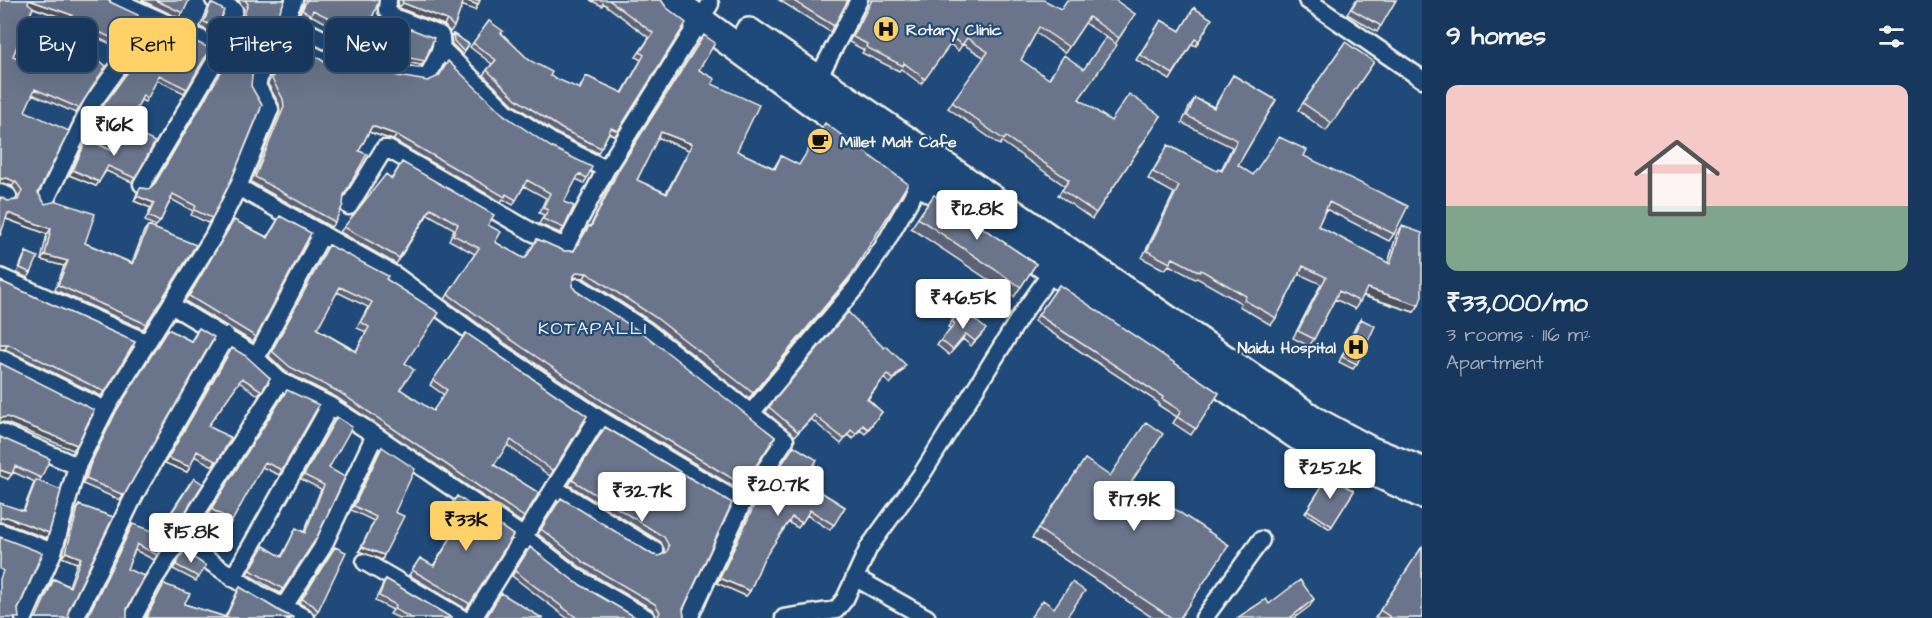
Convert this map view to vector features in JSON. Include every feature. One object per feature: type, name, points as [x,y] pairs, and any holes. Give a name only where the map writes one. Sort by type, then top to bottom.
[{"type":"main road","points":[[672,0],[705,8],[817,80],[927,171]]},
{"type":"main road","points":[[705,8],[927,171],[1060,261],[1315,421],[1369,450],[1422,471]]},
{"type":"main road","points":[[1060,261],[1298,436],[1422,494]]},
{"type":"street","points":[[115,0],[208,42]]},
{"type":"street","points":[[214,0],[234,10],[231,18]]},
{"type":"street","points":[[288,18],[294,0]]},
{"type":"street","points":[[313,33],[374,62],[413,76],[425,76],[430,72],[441,48],[441,35],[388,13],[388,0]]},
{"type":"street","points":[[817,80],[859,0]]},
{"type":"street","points":[[1307,0],[1422,79]]},
{"type":"street","points":[[348,206],[377,158],[384,149],[388,149],[532,232],[565,248],[606,169],[705,8]]},
{"type":"street","points":[[46,199],[87,111],[128,54],[148,17]]},
{"type":"street","points":[[441,48],[506,112],[553,143],[606,169]]},
{"type":"street","points":[[142,184],[208,72]]},
{"type":"street","points":[[24,618],[53,552],[77,466],[105,410],[208,246],[238,187],[270,109],[257,86],[261,72]]},
{"type":"street","points":[[751,413],[856,287],[927,171]]},
{"type":"street","points":[[238,187],[396,276],[597,418],[742,504]]},
{"type":"street","points":[[256,358],[322,234]]},
{"type":"street","points":[[784,618],[836,610],[856,578],[869,547],[922,474],[1022,314],[1060,261]]},
{"type":"street","points":[[0,277],[146,342]]},
{"type":"street","points":[[578,286],[646,331],[785,440],[742,504],[689,618]]},
{"type":"street","points":[[171,305],[226,336],[256,358],[280,381],[330,406],[375,435],[524,537],[577,578],[646,618]]},
{"type":"street","points":[[75,618],[135,494],[226,336]]},
{"type":"street","points":[[0,358],[105,410]]},
{"type":"street","points":[[133,618],[150,584],[280,381]]},
{"type":"street","points":[[233,578],[330,406]]},
{"type":"street","points":[[473,618],[597,418]]},
{"type":"street","points":[[0,432],[77,466]]},
{"type":"street","points":[[284,608],[322,548],[375,435]]},
{"type":"street","points":[[554,488],[655,551]]},
{"type":"street","points":[[0,532],[53,552]]},
{"type":"street","points":[[1204,618],[1261,540]]},
{"type":"street","points":[[179,541],[233,578],[305,618]]},
{"type":"street","points":[[365,562],[461,618]]},
{"type":"street","points":[[856,578],[917,615]]},
{"type":"building","points":[[0,0],[29,0],[28,3],[33,7],[29,18],[18,18],[18,44],[13,56],[18,58],[18,72],[97,72],[97,59],[106,66],[79,108],[35,89],[25,111],[69,131],[38,193],[45,204],[57,201],[95,214],[85,243],[133,264],[148,226],[196,245],[146,324],[58,285],[68,261],[45,255],[51,229],[8,213],[0,236],[0,197],[8,201],[18,200],[22,190],[16,182],[7,178],[0,179]]},
{"type":"building","points":[[29,0],[110,0],[138,15],[136,18],[109,18],[109,37],[97,31],[97,18],[70,18],[72,15]]},
{"type":"building","points":[[155,0],[189,0],[183,13]]},
{"type":"building","points":[[245,0],[285,0],[276,18],[243,18],[248,4]]},
{"type":"building","points":[[307,0],[379,0],[372,18],[329,18],[313,10],[311,15],[302,10]]},
{"type":"building","points":[[402,0],[464,0],[454,27],[447,20],[403,3]]},
{"type":"building","points":[[465,0],[480,0],[478,5]]},
{"type":"building","points":[[609,0],[661,0],[686,23],[618,131],[611,128],[601,148],[562,129],[516,99],[487,70],[496,60],[473,43],[489,21],[503,31],[501,33],[529,60],[552,72],[550,76],[580,89],[586,76],[623,93],[644,55],[640,52],[653,33]]},
{"type":"building","points":[[792,0],[848,0],[834,26]]},
{"type":"building","points":[[872,0],[1044,0],[1061,9],[1067,0],[1115,0],[1135,14],[1119,38],[1089,17],[1069,47],[1039,27],[1021,60],[1049,79],[1064,55],[1084,69],[1106,37],[1117,45],[1079,99],[1111,121],[1129,94],[1161,116],[1096,213],[1062,190],[1069,180],[1006,137],[1004,140],[952,102],[988,52],[967,38],[962,45],[954,39],[925,79],[904,63],[903,66],[866,47],[867,44],[853,37]]},
{"type":"building","points":[[1357,0],[1396,0],[1381,26],[1351,9]]},
{"type":"building","points":[[211,3],[224,10],[221,18],[208,18],[208,24],[204,22]]},
{"type":"building","points":[[1194,8],[1212,19],[1199,41],[1195,39],[1173,74],[1140,55],[1161,20],[1180,31]]},
{"type":"building","points":[[409,28],[434,38],[425,61],[409,58]]},
{"type":"building","points":[[453,34],[469,44],[464,52],[454,41]]},
{"type":"building","points":[[704,35],[715,43],[699,70],[715,79],[712,84],[759,105],[737,151],[775,169],[781,156],[799,165],[825,123],[908,184],[851,275],[753,393],[655,317],[587,273],[577,272],[573,277],[572,286],[576,291],[644,334],[775,437],[743,485],[607,404],[448,294],[479,248],[453,235],[458,224],[431,208],[399,258],[344,227],[386,174],[392,179],[402,162],[494,215],[488,225],[501,232],[495,242],[523,258],[526,258],[537,239],[564,251],[574,251],[589,226],[591,227],[619,169]],"holes":[[[661,132],[692,144],[667,194],[637,180]]]},
{"type":"building","points":[[196,42],[208,47],[208,52],[187,89],[159,75],[148,98],[143,95],[127,130],[98,117],[105,103],[128,72],[196,72]]},
{"type":"building","points":[[1345,42],[1374,62],[1332,123],[1303,103]]},
{"type":"building","points":[[313,54],[325,63],[325,72],[389,72],[428,81],[439,76],[448,61],[504,115],[551,147],[592,167],[587,178],[579,174],[564,202],[574,206],[564,228],[543,219],[548,210],[543,208],[550,193],[527,180],[516,200],[506,194],[505,197],[397,135],[372,126],[359,151],[367,154],[344,195],[343,205],[335,222],[255,177],[284,107],[283,99],[272,79],[275,72],[313,72]]},
{"type":"building","points":[[221,72],[252,72],[251,86],[262,105],[232,178],[212,218],[194,210],[196,206],[173,194],[160,222],[148,216],[154,203],[137,196],[140,188],[150,189]]},
{"type":"building","points":[[1233,75],[1276,100],[1238,165],[1253,175],[1279,137],[1307,150],[1304,156],[1408,206],[1394,234],[1329,202],[1318,226],[1390,264],[1402,226],[1422,233],[1422,296],[1419,305],[1367,288],[1360,302],[1339,291],[1314,339],[1298,331],[1326,277],[1303,266],[1276,318],[1244,300],[1246,296],[1201,270],[1200,272],[1173,258],[1170,263],[1147,251],[1179,186],[1153,172],[1168,145],[1217,171],[1218,169],[1222,171],[1237,140],[1187,116],[1195,98],[1214,108]]},
{"type":"building","points":[[128,129],[155,142],[135,178],[108,166],[99,182],[73,170],[87,139],[117,153]]},
{"type":"building","points":[[934,195],[1036,264],[1021,287],[918,218]]},
{"type":"building","points":[[280,216],[311,233],[256,337],[189,296],[234,220],[268,238]]},
{"type":"building","points":[[329,245],[388,276],[386,279],[439,313],[405,363],[414,370],[400,389],[433,411],[447,390],[433,380],[466,333],[587,416],[553,471],[511,440],[494,465],[539,493],[524,517],[339,392],[290,367],[272,351]],"holes":[[[340,287],[372,302],[361,322],[369,327],[356,352],[317,329]]]},
{"type":"building","points":[[26,252],[38,257],[31,273],[20,268]]},
{"type":"building","points":[[0,281],[135,342],[105,392],[8,344],[0,344]]},
{"type":"building","points":[[1059,285],[1219,393],[1196,429],[1177,417],[1181,411],[1162,399],[1163,397],[1038,315]]},
{"type":"building","points":[[962,309],[986,329],[975,341],[966,334],[953,350],[941,340],[955,324],[952,321]]},
{"type":"building","points":[[848,312],[884,348],[886,346],[906,365],[893,379],[887,374],[867,399],[882,412],[868,429],[863,425],[856,434],[851,430],[844,439],[814,415],[798,432],[769,407]]},
{"type":"building","points":[[1361,319],[1375,326],[1357,364],[1342,357]]},
{"type":"building","points":[[199,328],[214,337],[124,495],[86,479],[90,465],[117,410],[168,329],[192,342]]},
{"type":"building","points":[[232,348],[246,356],[270,378],[262,391],[242,378],[208,426],[231,438],[217,462],[197,451],[190,467],[168,458]]},
{"type":"building","points":[[0,363],[94,410],[77,445],[7,417],[0,418]]},
{"type":"building","points":[[287,390],[319,405],[282,470],[265,462],[232,521],[211,509]]},
{"type":"building","points":[[337,417],[352,427],[329,468],[345,477],[316,539],[283,589],[250,570],[264,546],[282,557],[296,528],[305,533],[324,485],[304,475]]},
{"type":"building","points":[[1146,422],[1163,434],[1132,481],[1229,545],[1180,618],[1172,618],[1038,529],[1085,459],[1110,476]]},
{"type":"building","points":[[605,427],[732,503],[683,609],[684,618],[657,618],[660,612],[655,604],[586,564],[541,529],[561,498],[653,555],[659,556],[667,552],[669,546],[664,537],[572,480]]},
{"type":"building","points":[[0,437],[50,459],[41,478],[15,466],[12,474],[0,470]]},
{"type":"building","points":[[794,446],[817,460],[806,477],[811,480],[808,484],[845,507],[834,525],[810,510],[802,523],[792,517],[763,560],[750,591],[720,578],[755,504]]},
{"type":"building","points":[[382,447],[415,469],[395,512],[404,516],[384,555],[362,547],[376,517],[354,506]]},
{"type":"building","points":[[1329,475],[1354,491],[1332,526],[1307,510]]},
{"type":"building","points":[[194,478],[203,484],[180,520],[170,515]]},
{"type":"building","points":[[36,480],[61,490],[49,533],[7,517],[0,518],[0,503],[24,511]]},
{"type":"building","points":[[457,496],[513,535],[470,604],[412,570],[420,558],[434,566],[455,531],[441,521]]},
{"type":"building","points":[[79,505],[113,517],[69,609],[70,618],[36,618],[54,579],[70,587],[81,558],[66,552]]},
{"type":"building","points":[[133,524],[168,537],[157,555],[137,544],[127,569],[144,576],[127,609],[127,618],[87,618]]},
{"type":"building","points":[[0,537],[42,553],[18,609],[19,618],[0,618],[0,579],[3,571],[0,569]]},
{"type":"building","points":[[335,547],[346,552],[318,611],[302,599]]},
{"type":"building","points":[[530,547],[575,582],[637,618],[577,618],[515,571]]},
{"type":"building","points":[[1422,547],[1422,618],[1392,618],[1380,610]]},
{"type":"building","points":[[184,551],[206,566],[199,577],[176,565]]},
{"type":"building","points":[[386,579],[452,618],[410,618],[394,609],[396,605],[379,596]]},
{"type":"building","points":[[1300,580],[1314,599],[1290,618],[1237,618],[1266,599],[1269,604]]},
{"type":"building","points":[[1072,582],[1085,591],[1066,618],[1030,618],[1043,600],[1054,608]]},
{"type":"building","points":[[164,584],[190,594],[184,604],[226,617],[240,587],[294,618],[146,618]]},
{"type":"building","points":[[501,593],[542,618],[486,618]]},
{"type":"place","name":"Rotary Clinic","points":[[886,29]]},
{"type":"place","name":"Millet Malt Cafe","points":[[820,141]]},
{"type":"place","name":"Naidu Hospital","points":[[1356,347]]},
{"type":"district","name":"KOTAPALLI","points":[[593,328]]}]
